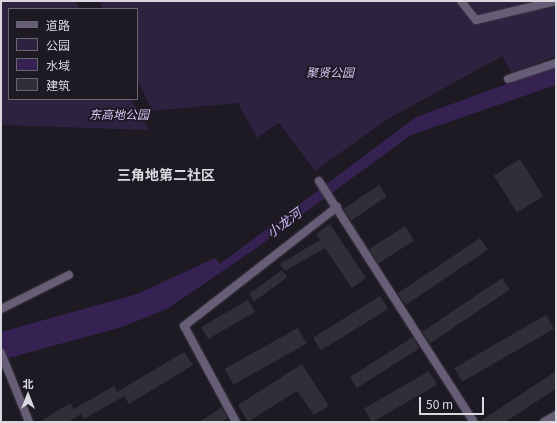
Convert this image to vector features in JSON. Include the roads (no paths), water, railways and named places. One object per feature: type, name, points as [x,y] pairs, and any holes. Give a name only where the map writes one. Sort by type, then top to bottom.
[{"type":"street","points":[[461,1],[476,20],[556,1]]},
{"type":"street","points":[[508,80],[556,63]]},
{"type":"street","points":[[319,181],[336,205],[474,422]]},
{"type":"street","points":[[236,422],[184,326],[336,205]]},
{"type":"street","points":[[1,309],[69,275]]},
{"type":"street","points":[[1,353],[9,378],[29,422]]},
{"type":"street","points":[[544,422],[556,414]]},
{"type":"water","name":"小龙河","points":[[556,66],[556,85],[411,135],[255,249],[167,309],[122,327],[1,360],[1,332],[137,294],[215,258],[220,264],[416,117]]},
{"type":"district","name":"三角地第二社区","points":[[166,174]]},
{"type":"park label","name":"聚贤公园","points":[[330,72]]},
{"type":"park label","name":"东高地公园","points":[[119,114]]}]
